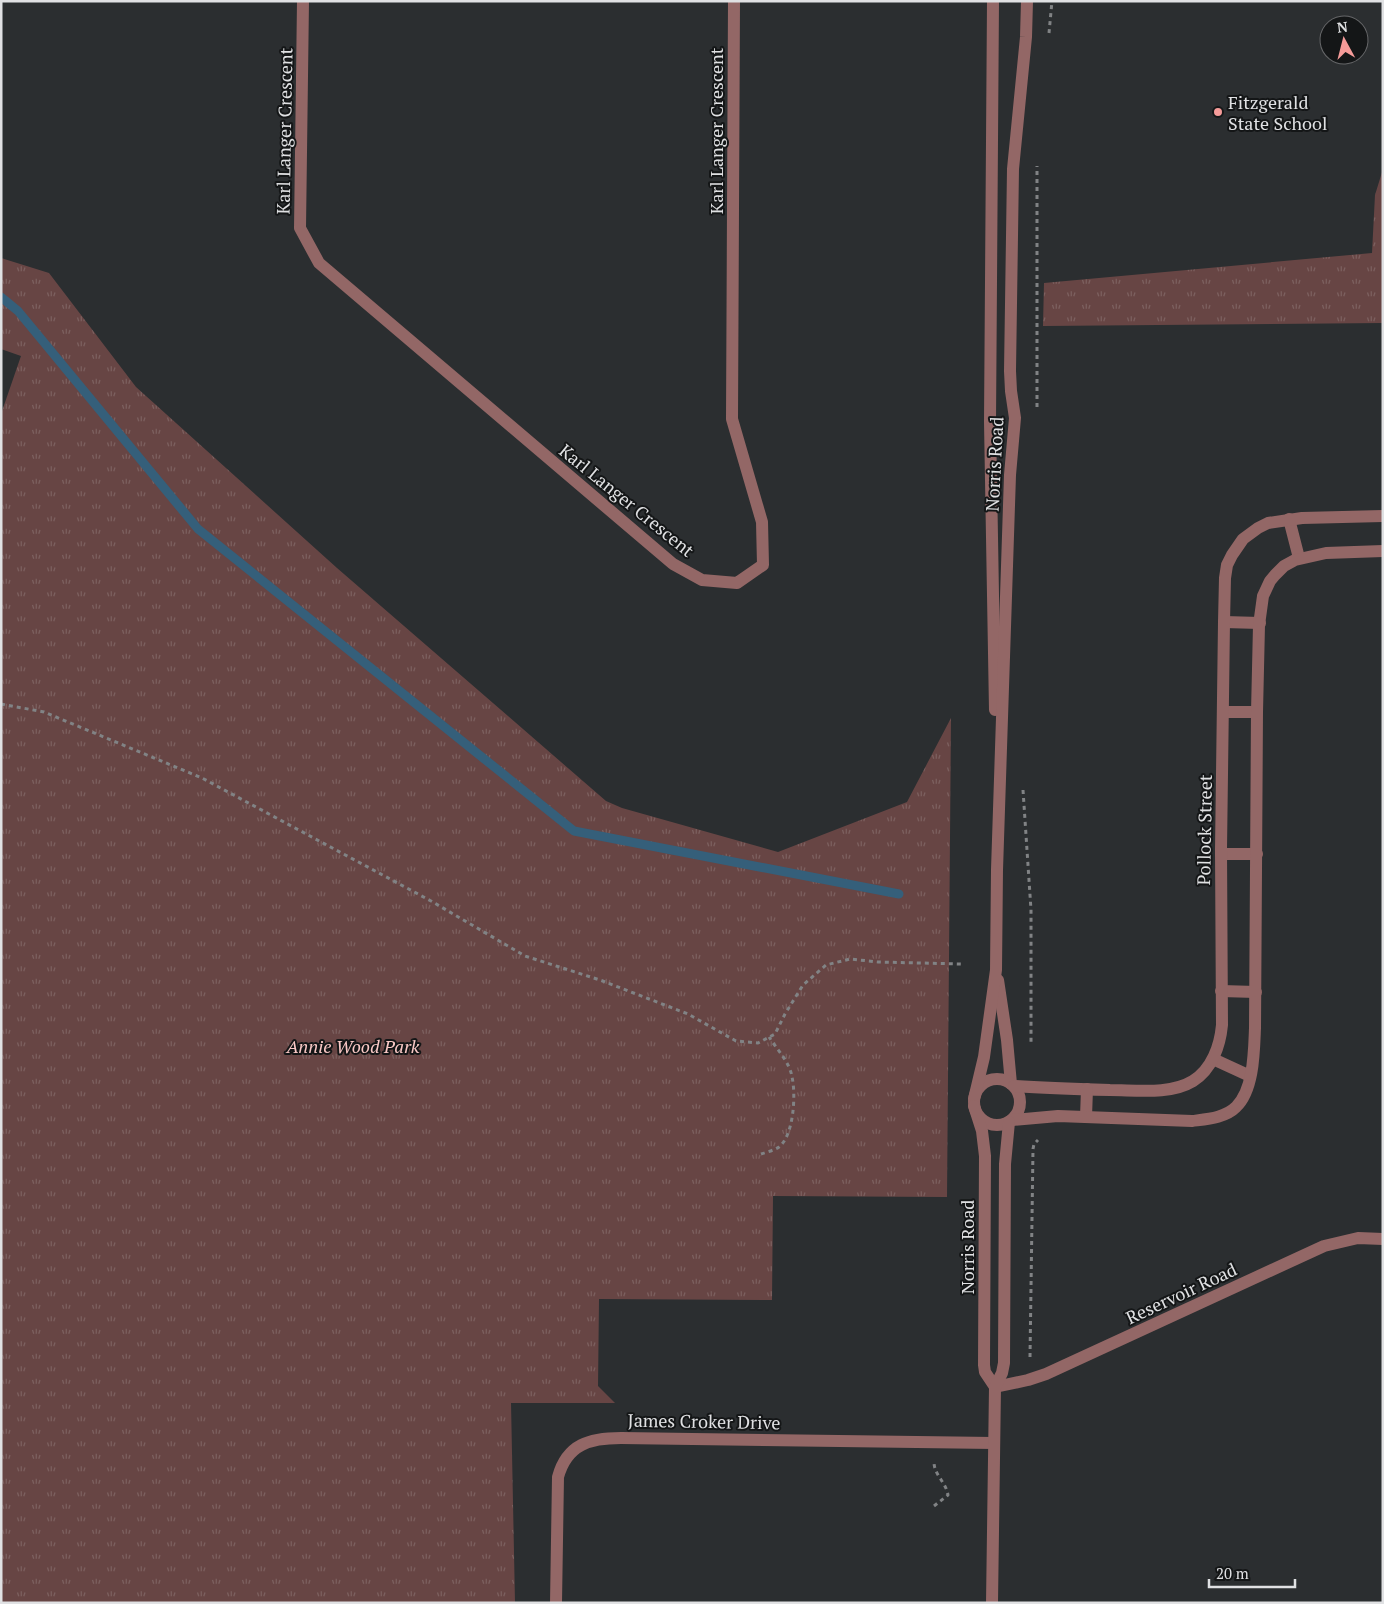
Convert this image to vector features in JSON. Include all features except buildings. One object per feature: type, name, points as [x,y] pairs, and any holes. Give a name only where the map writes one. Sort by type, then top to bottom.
[{"type":"street","name":"Karl Langer Crescent","points":[[303,1],[300,228],[319,263],[672,564],[702,580],[737,583],[763,565],[762,522],[732,419],[734,1]]},
{"type":"street","name":"Norris Road","points":[[993,1],[990,422],[998,870]]},
{"type":"street","name":"Norris Road","points":[[995,1388],[985,1372],[984,1365],[985,1156],[982,1131],[974,1102],[984,1057],[996,970],[1010,475],[1015,425],[1010,371],[1013,169],[1026,37],[1027,1]]},
{"type":"street","points":[[1026,37],[1036,1]]},
{"type":"street","name":"Pollock Street","points":[[1012,1085],[1150,1090],[1180,1086],[1198,1078],[1213,1059],[1221,1034],[1224,622],[1225,578],[1228,565],[1232,555],[1243,540],[1268,523],[1289,519],[1383,516]]},
{"type":"street","points":[[1289,519],[1299,558]]},
{"type":"street","points":[[1012,1085],[998,1079],[990,1080],[979,1088],[974,1102],[976,1111],[981,1119],[990,1124],[999,1125],[1011,1121],[1052,1117],[1183,1121],[1218,1116],[1232,1110],[1239,1103],[1245,1093],[1250,1076],[1254,1049],[1257,712],[1260,623],[1263,596],[1270,581],[1280,570],[1299,558],[1331,552],[1383,551]]},
{"type":"street","points":[[1224,622],[1260,623]]},
{"type":"street","points":[[1223,712],[1257,712]]},
{"type":"street","points":[[1221,854],[1257,854]]},
{"type":"street","name":"Norris Road","points":[[992,1603],[995,1388],[1002,1373],[1004,1363],[1005,1164],[1011,1121],[1019,1110],[1020,1105],[1020,1097],[1012,1085],[1005,1018],[996,970]]},
{"type":"street","points":[[1222,991],[1256,992]]},
{"type":"street","points":[[1213,1059],[1250,1076]]},
{"type":"street","points":[[1086,1117],[1087,1089]]},
{"type":"street","name":"Reservoir Road","points":[[995,1388],[1046,1374],[1324,1246],[1358,1238],[1383,1239]]},
{"type":"street","name":"James Croker Drive","points":[[556,1603],[558,1477],[564,1460],[577,1447],[588,1441],[621,1438],[994,1443]]},
{"type":"path","points":[[1049,40],[1052,1]]},
{"type":"path","points":[[1037,164],[1037,408]]},
{"type":"path","points":[[1,704],[44,712],[202,778],[431,901],[525,956],[600,980],[688,1014],[736,1041],[758,1043],[775,1034],[785,1014],[804,985],[826,965],[850,959],[878,962],[962,964]]},
{"type":"path","points":[[1022,782],[1031,910],[1031,1045]]},
{"type":"path","points":[[761,1154],[779,1147],[783,1142],[792,1121],[793,1108],[792,1076],[783,1057],[769,1037]]},
{"type":"path","points":[[1030,1361],[1033,1149],[1034,1144],[1042,1138]]},
{"type":"path","points":[[933,1442],[934,1469],[947,1488],[948,1495],[934,1506]]},
{"type":"green space","points":[[1383,169],[1383,323],[1043,326],[1044,283],[1372,253],[1375,195]]},
{"type":"green space","name":"Annie Wood Park","points":[[1,258],[49,273],[136,387],[337,568],[606,801],[622,808],[778,852],[907,802],[951,718],[947,1197],[773,1196],[772,1300],[599,1299],[598,1386],[615,1403],[511,1403],[515,1603],[1,1603],[1,414],[21,356],[1,349]]},
{"type":"waterway","points":[[1,297],[18,311],[198,529],[574,831],[899,894]]},
{"type":"place","name":"Fitzgerald State School","points":[[1218,112]]}]
